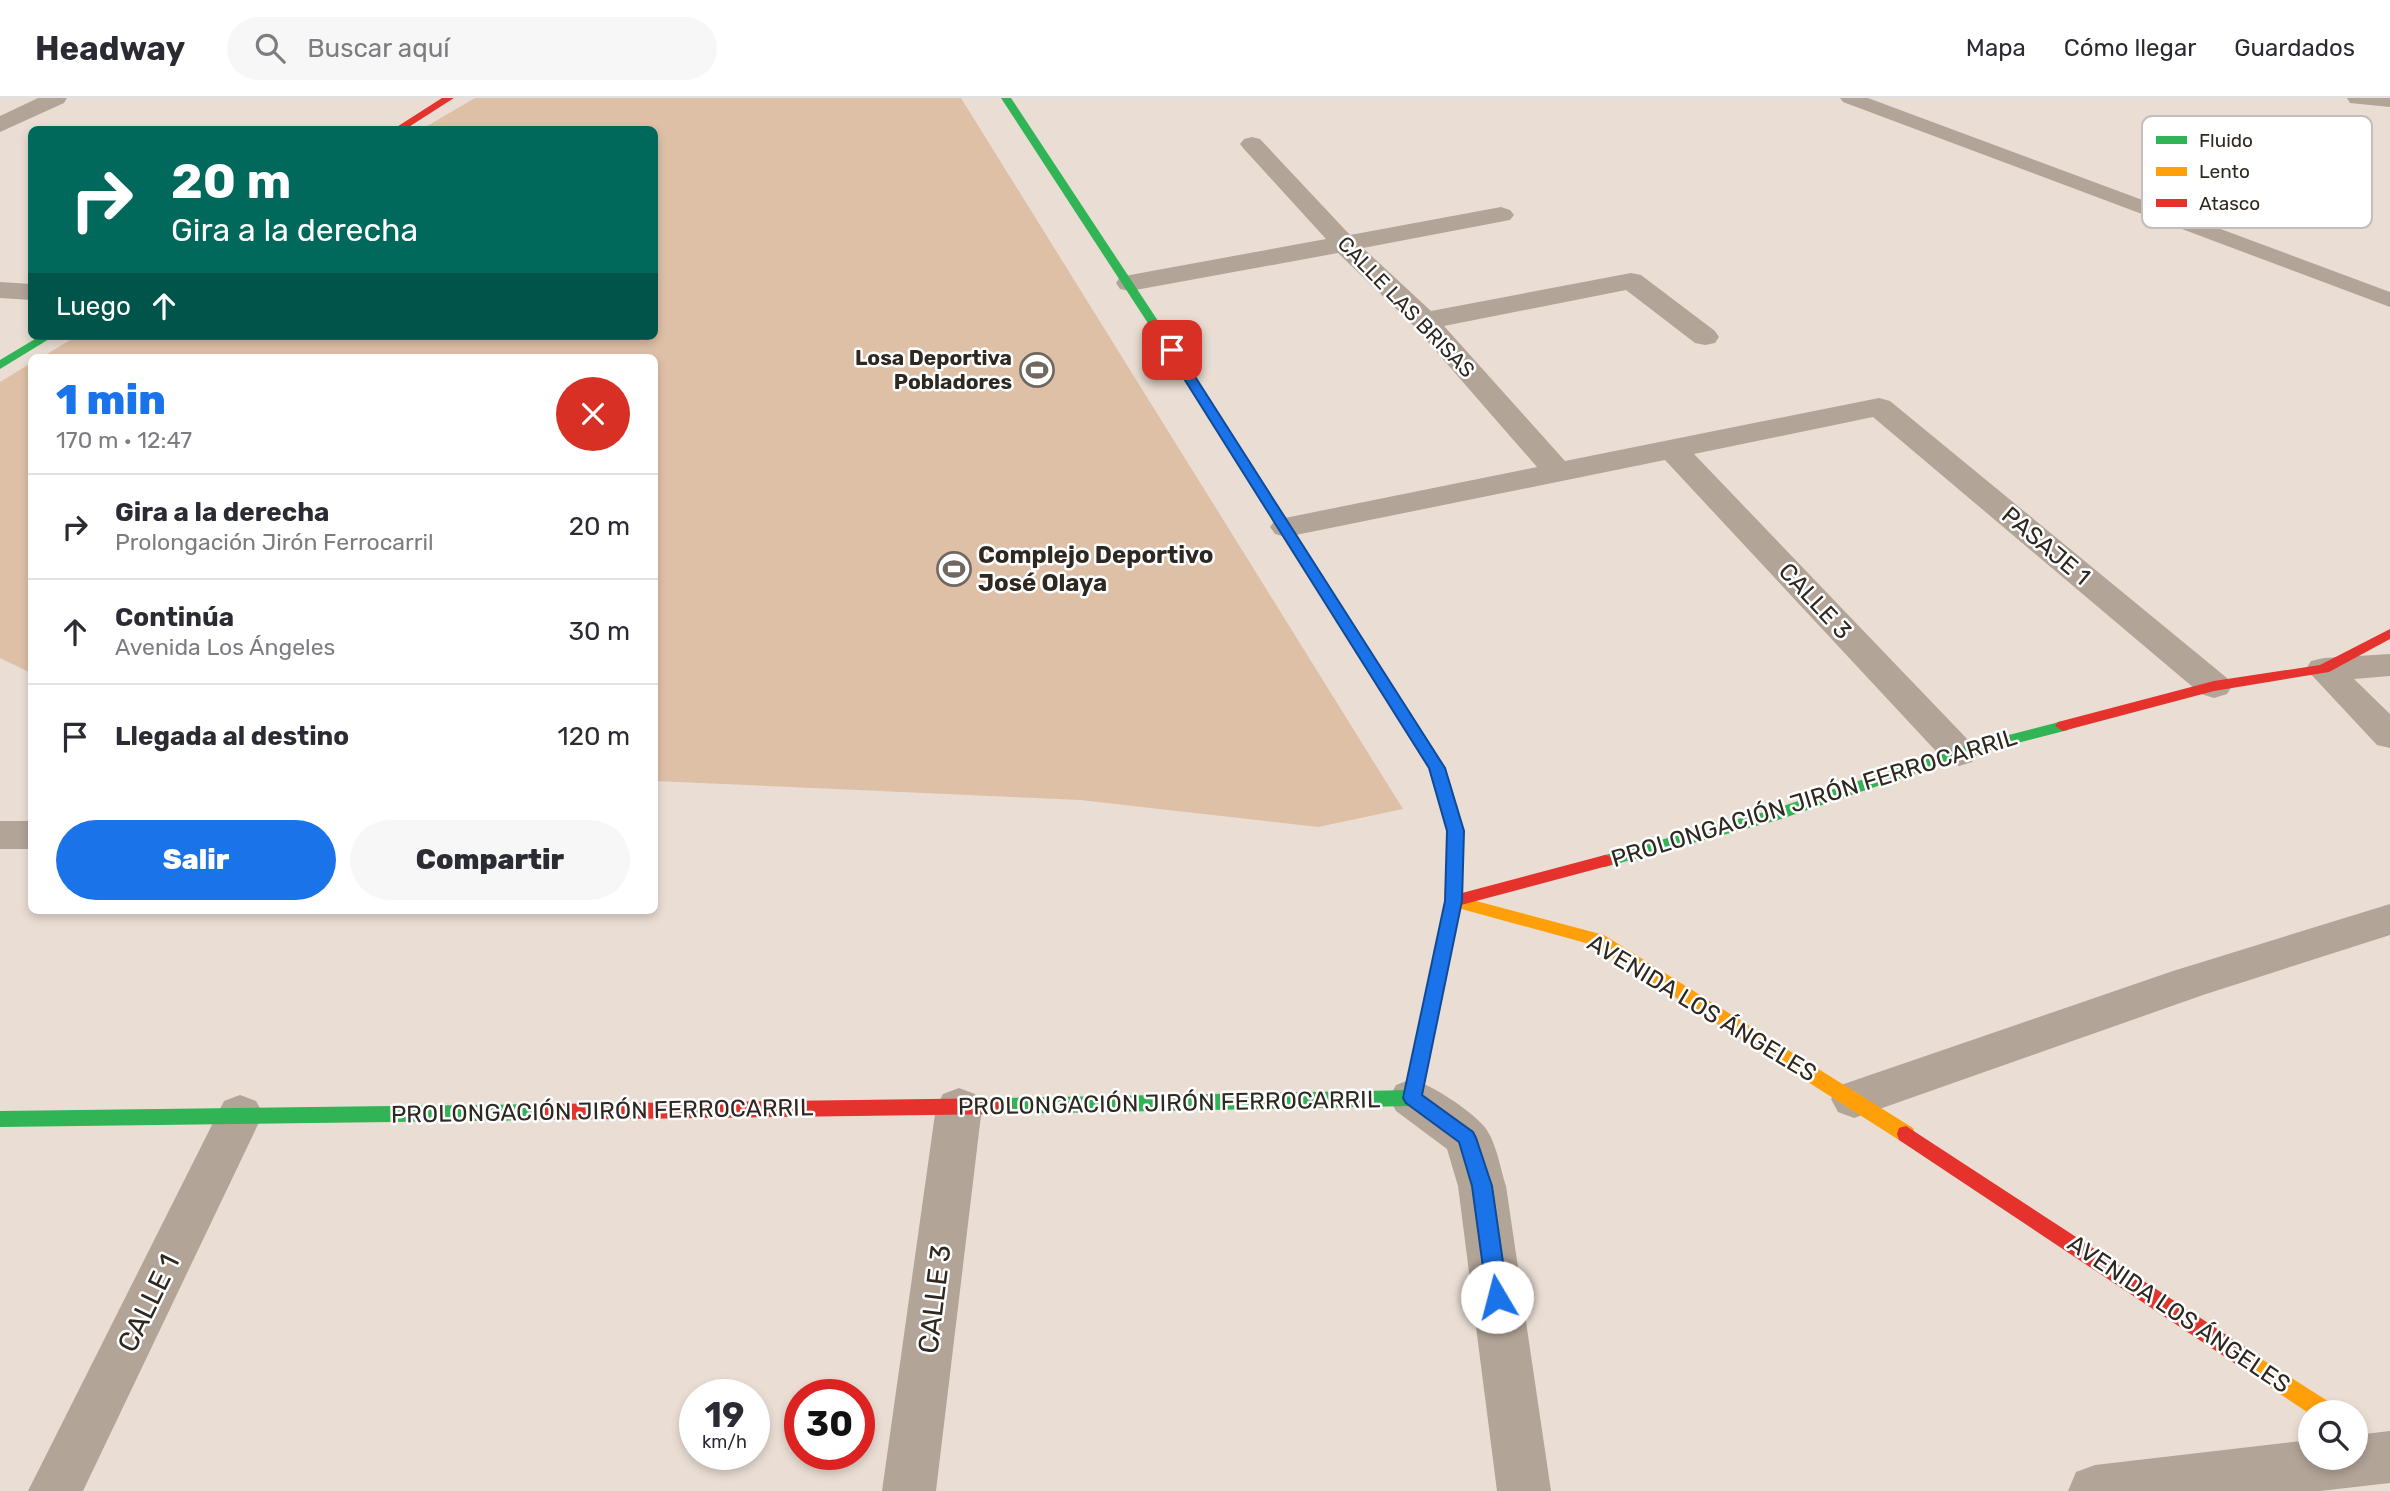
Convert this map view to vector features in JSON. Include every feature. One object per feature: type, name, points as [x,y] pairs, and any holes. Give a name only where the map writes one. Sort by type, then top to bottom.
[{"type":"street","points":[[0,125],[56,98]]},
{"type":"street","points":[[403,126],[449,98]]},
{"type":"street","points":[[1006,98],[1130,283],[1437,768],[1455,831],[1453,901]]},
{"type":"street","points":[[2358,98],[2390,100]]},
{"type":"street","name":"CALLE LAS BRISAS","points":[[1252,144],[1345,245],[1425,321],[1558,472]]},
{"type":"street","points":[[1130,283],[1501,215]]},
{"type":"street","points":[[1425,321],[1630,281],[1705,337]]},
{"type":"street","points":[[0,290],[28,292]]},
{"type":"street","points":[[0,365],[41,340]]},
{"type":"street","name":"PASAJE 1","points":[[1672,449],[1878,407],[2214,686]]},
{"type":"street","points":[[1286,527],[1672,449]]},
{"type":"street","name":"CALLE 3","points":[[1672,449],[1959,753]]},
{"type":"street","name":"PROLONGACIÓN JIRÓN FERROCARRIL","points":[[0,1119],[240,1114],[959,1108],[1412,1098],[1453,901],[1772,816],[1959,753],[2214,686],[2324,669],[2390,633]]},
{"type":"street","points":[[2324,669],[2390,665]]},
{"type":"street","points":[[2324,669],[2390,736]]},
{"type":"street","points":[[0,835],[28,835]]},
{"type":"street","name":"AVENIDA LOS ÁNGELES","points":[[1453,901],[1598,940],[1854,1100],[2308,1400]]},
{"type":"street","points":[[1854,1100],[2188,983],[2390,919]]},
{"type":"street","points":[[1412,1098],[1467,1138],[1482,1186],[1524,1491]]},
{"type":"street","name":"CALLE 3","points":[[909,1491],[959,1108]]},
{"type":"street","name":"CALLE 1","points":[[55,1491],[240,1114]]},
{"type":"street","points":[[2368,1440],[2390,1455]]},
{"type":"street","points":[[2095,1491],[2390,1455]]},
{"type":"lane","points":[[1850,98],[2142,207]]},
{"type":"lane","points":[[2198,228],[2390,300]]},
{"type":"shaded area","name":"Complejo Deportivo José Olaya","points":[[475,98],[961,98],[1403,809],[1318,827],[1080,800],[658,781],[658,354],[47,354],[70,340],[658,340],[658,126],[427,126]]},
{"type":"shaded area","points":[[28,365],[28,672],[0,658],[0,382]]},
{"type":"traffic: fast","points":[[1006,98],[1191,380]]},
{"type":"traffic: fast","points":[[0,365],[41,340]]},
{"type":"traffic: fast","points":[[1605,861],[1772,816],[1959,753],[2063,726]]},
{"type":"traffic: fast","points":[[1004,1106],[1412,1098]]},
{"type":"traffic: fast","points":[[0,1119],[546,1112]]},
{"type":"traffic: slow","points":[[1454,861],[1453,901],[1598,940],[1906,1134]]},
{"type":"traffic: slow","points":[[2241,1356],[2308,1400]]},
{"type":"traffic: jam","points":[[403,126],[449,98]]},
{"type":"traffic: jam","points":[[1191,380],[1437,768],[1455,831],[1454,861]]},
{"type":"traffic: jam","points":[[2063,726],[2214,686],[2324,669],[2390,633]]},
{"type":"traffic: jam","points":[[1412,1098],[1453,901],[1605,861]]},
{"type":"traffic: jam","points":[[546,1112],[1004,1106]]},
{"type":"traffic: jam","points":[[1906,1134],[2241,1356]]},
{"type":"place","name":"Losa Deportiva Pobladores","points":[[1037,370]]},
{"type":"place","name":"Complejo Deportivo José Olaya","points":[[954,569]]},
{"type":"route","points":[[1172,350],[1437,768],[1455,831],[1453,901],[1412,1098],[1467,1138],[1482,1186],[1497,1297]]}]
